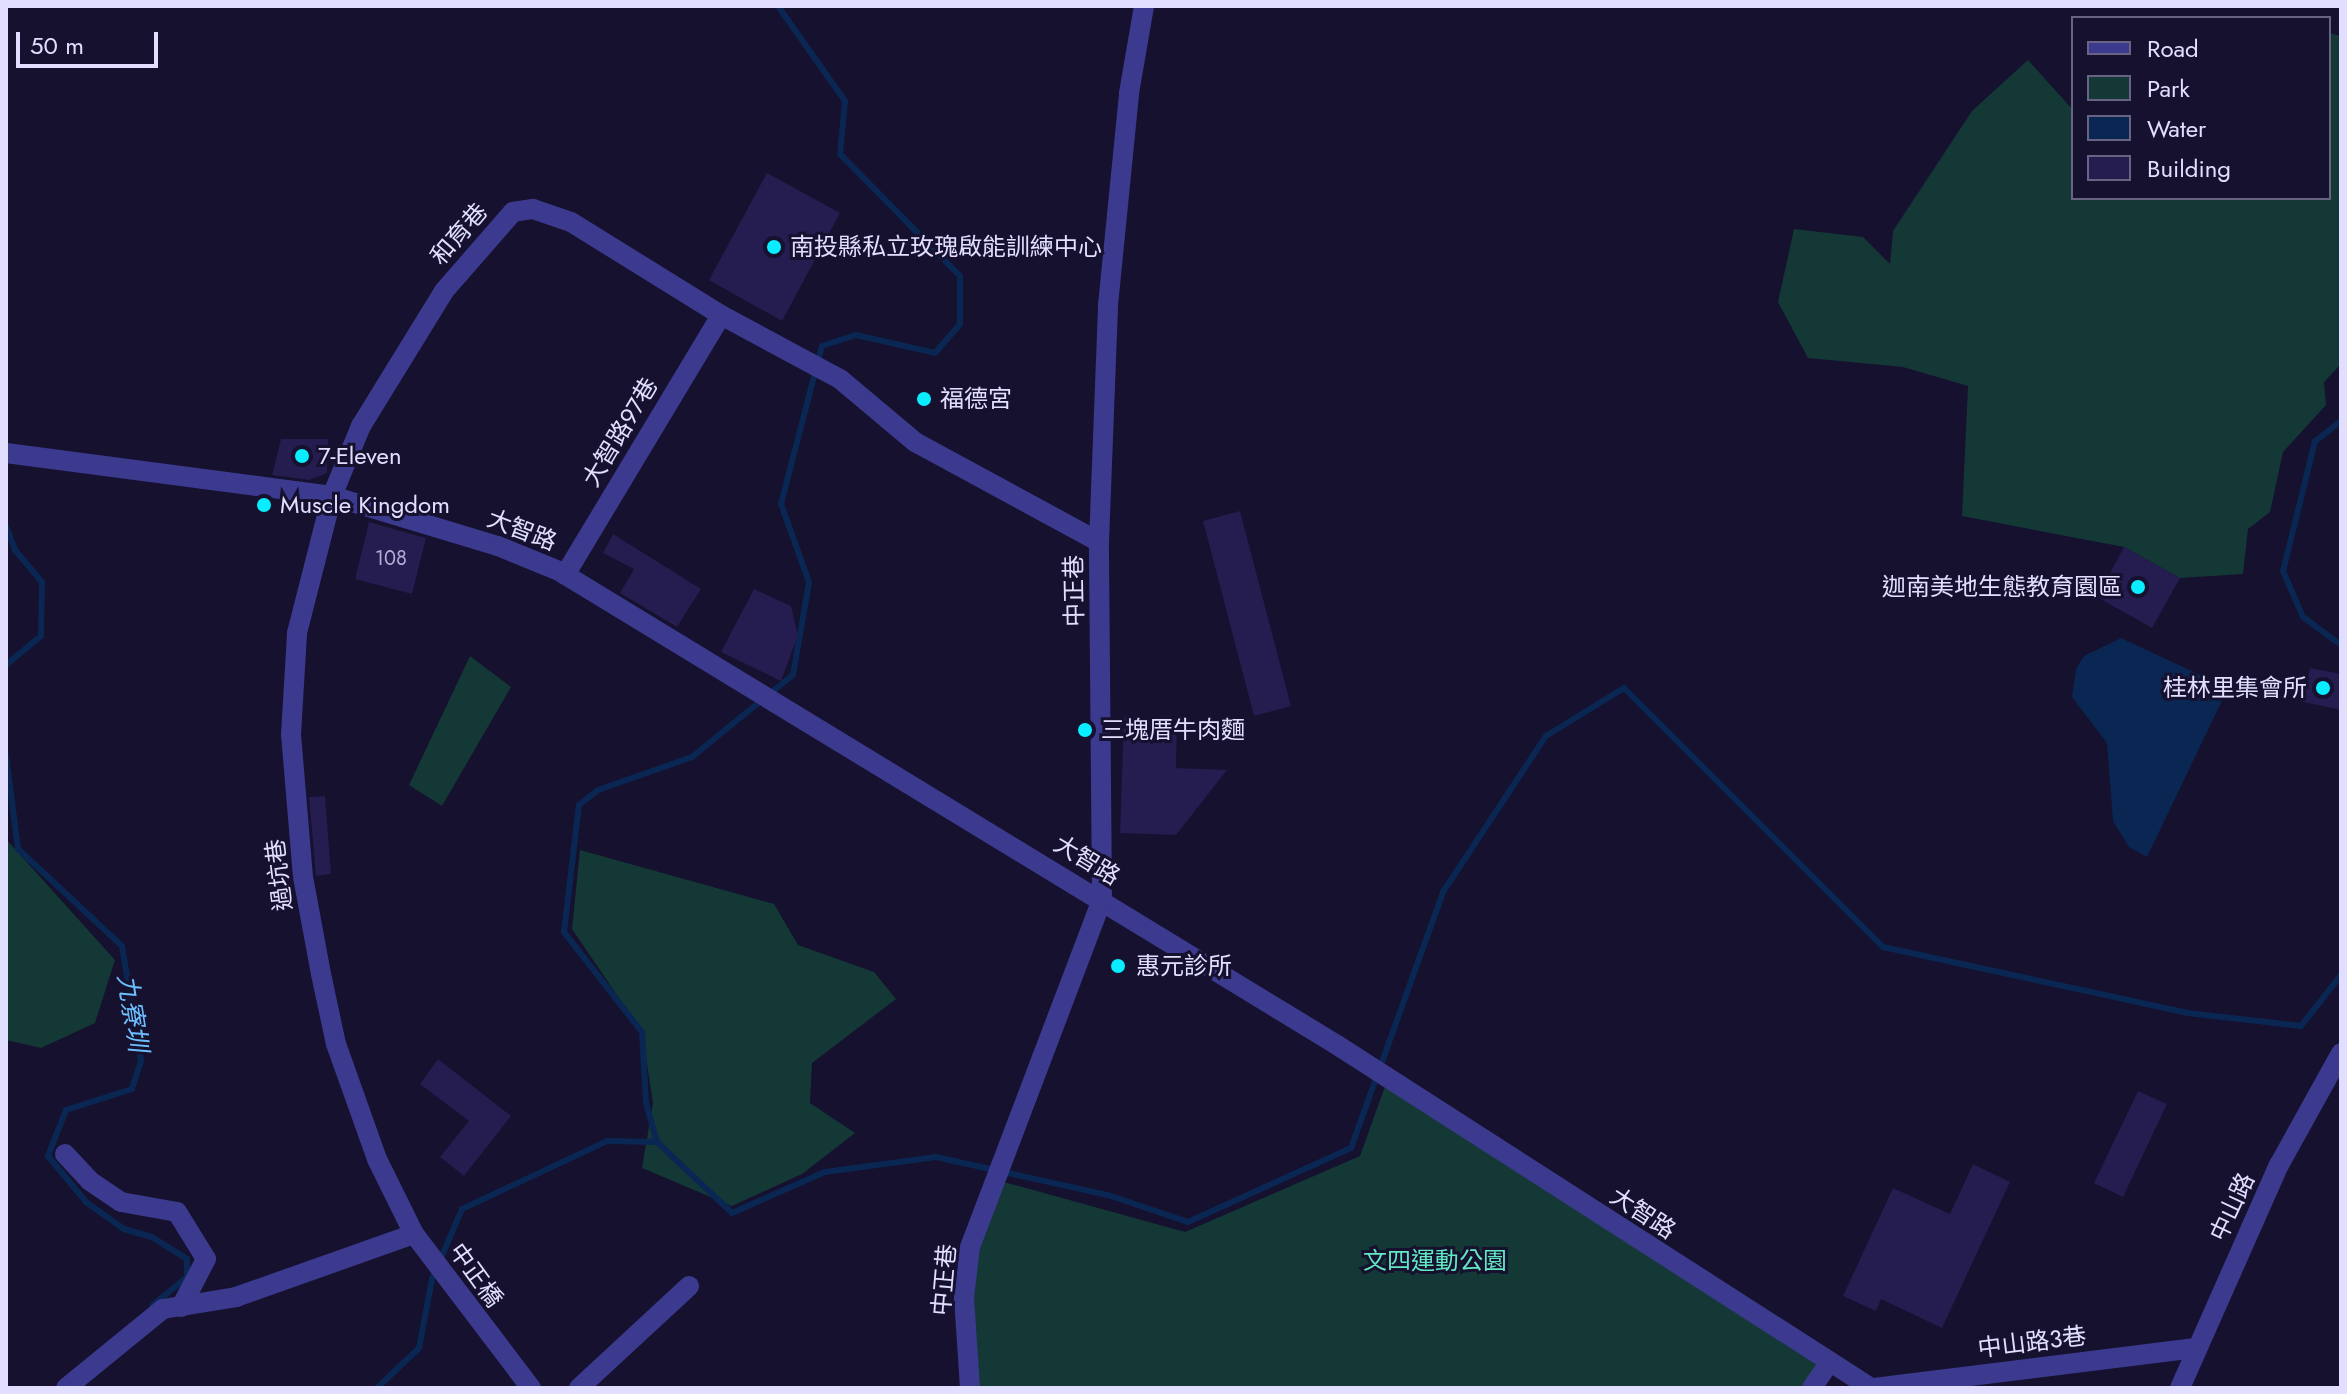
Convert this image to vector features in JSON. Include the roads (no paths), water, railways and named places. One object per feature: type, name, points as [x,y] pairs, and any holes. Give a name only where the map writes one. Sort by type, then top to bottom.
[{"type":"street","name":"中正巷","points":[[970,1388],[967,1272],[970,1247],[993,1179],[1102,899],[1099,542],[1108,305],[1129,93],[1144,6]]},
{"type":"street","name":"和育巷","points":[[332,496],[361,426],[438,300],[513,212],[533,209],[571,222],[721,315],[806,357],[840,379],[915,442],[1099,542]]},
{"type":"street","name":"大智路97巷","points":[[565,575],[721,315]]},
{"type":"street","name":"大智路","points":[[6,453],[332,496],[498,546],[565,575],[776,707],[1102,899],[1368,1065],[1872,1388]]},
{"type":"street","name":"過坑巷","points":[[332,496],[297,633],[291,735],[303,877],[336,1044],[377,1159],[420,1242]]},
{"type":"street","name":"中山路","points":[[2180,1388],[2279,1165],[2341,1053]]},
{"type":"street","points":[[65,1154],[90,1181],[121,1202],[177,1212],[206,1259],[181,1307]]},
{"type":"street","points":[[66,1388],[163,1309],[236,1297],[420,1242]]},
{"type":"street","name":"中正橋","points":[[420,1242],[531,1388]]},
{"type":"street","points":[[579,1388],[689,1286]]},
{"type":"street","name":"中山路3巷","points":[[1872,1388],[2196,1348]]},
{"type":"street","points":[[1812,1388],[1830,1361]]},
{"type":"water","points":[[2121,638],[2228,688],[2147,857],[2129,847],[2113,821],[2107,743],[2072,697],[2076,669],[2084,656]]},
{"type":"waterway","points":[[657,1142],[646,1103],[642,1032],[564,932],[579,805],[598,790],[692,757],[793,675],[809,582],[781,504],[822,346],[856,335],[935,353],[960,324],[960,276],[840,154],[845,101],[778,6]]},
{"type":"waterway","points":[[2341,421],[2315,441],[2283,571],[2303,617],[2341,645]]},
{"type":"waterway","name":"九寮圳","points":[[6,526],[15,550],[42,582],[41,636],[6,665]]},
{"type":"waterway","points":[[377,1388],[419,1348],[432,1279],[462,1209],[607,1141],[657,1142],[732,1213],[825,1172],[936,1157],[1108,1195],[1188,1222],[1351,1148],[1443,892],[1546,736],[1624,688],[1883,947],[2187,1013],[2301,1026],[2341,975]]},
{"type":"waterway","name":"九寮圳","points":[[6,755],[18,849],[122,946],[141,1061],[132,1089],[66,1110],[48,1156],[86,1202],[124,1229],[152,1237],[187,1259],[187,1277],[152,1306]]},
{"type":"place","name":"南投縣私立玫瑰啟能訓練中心","points":[[774,247]]},
{"type":"place","name":"福德宮","points":[[924,399]]},
{"type":"place","name":"7-Eleven","points":[[302,456]]},
{"type":"place","name":"Muscle Kingdom","points":[[264,505]]},
{"type":"place","name":"迦南美地生態教育園區","points":[[2138,587]]},
{"type":"place","name":"桂林里集會所","points":[[2323,688]]},
{"type":"place","name":"三塊厝牛肉麵","points":[[1085,730]]},
{"type":"place","name":"惠元診所","points":[[1118,966]]},
{"type":"park label","name":"文四運動公園","points":[[1435,1261]]}]
